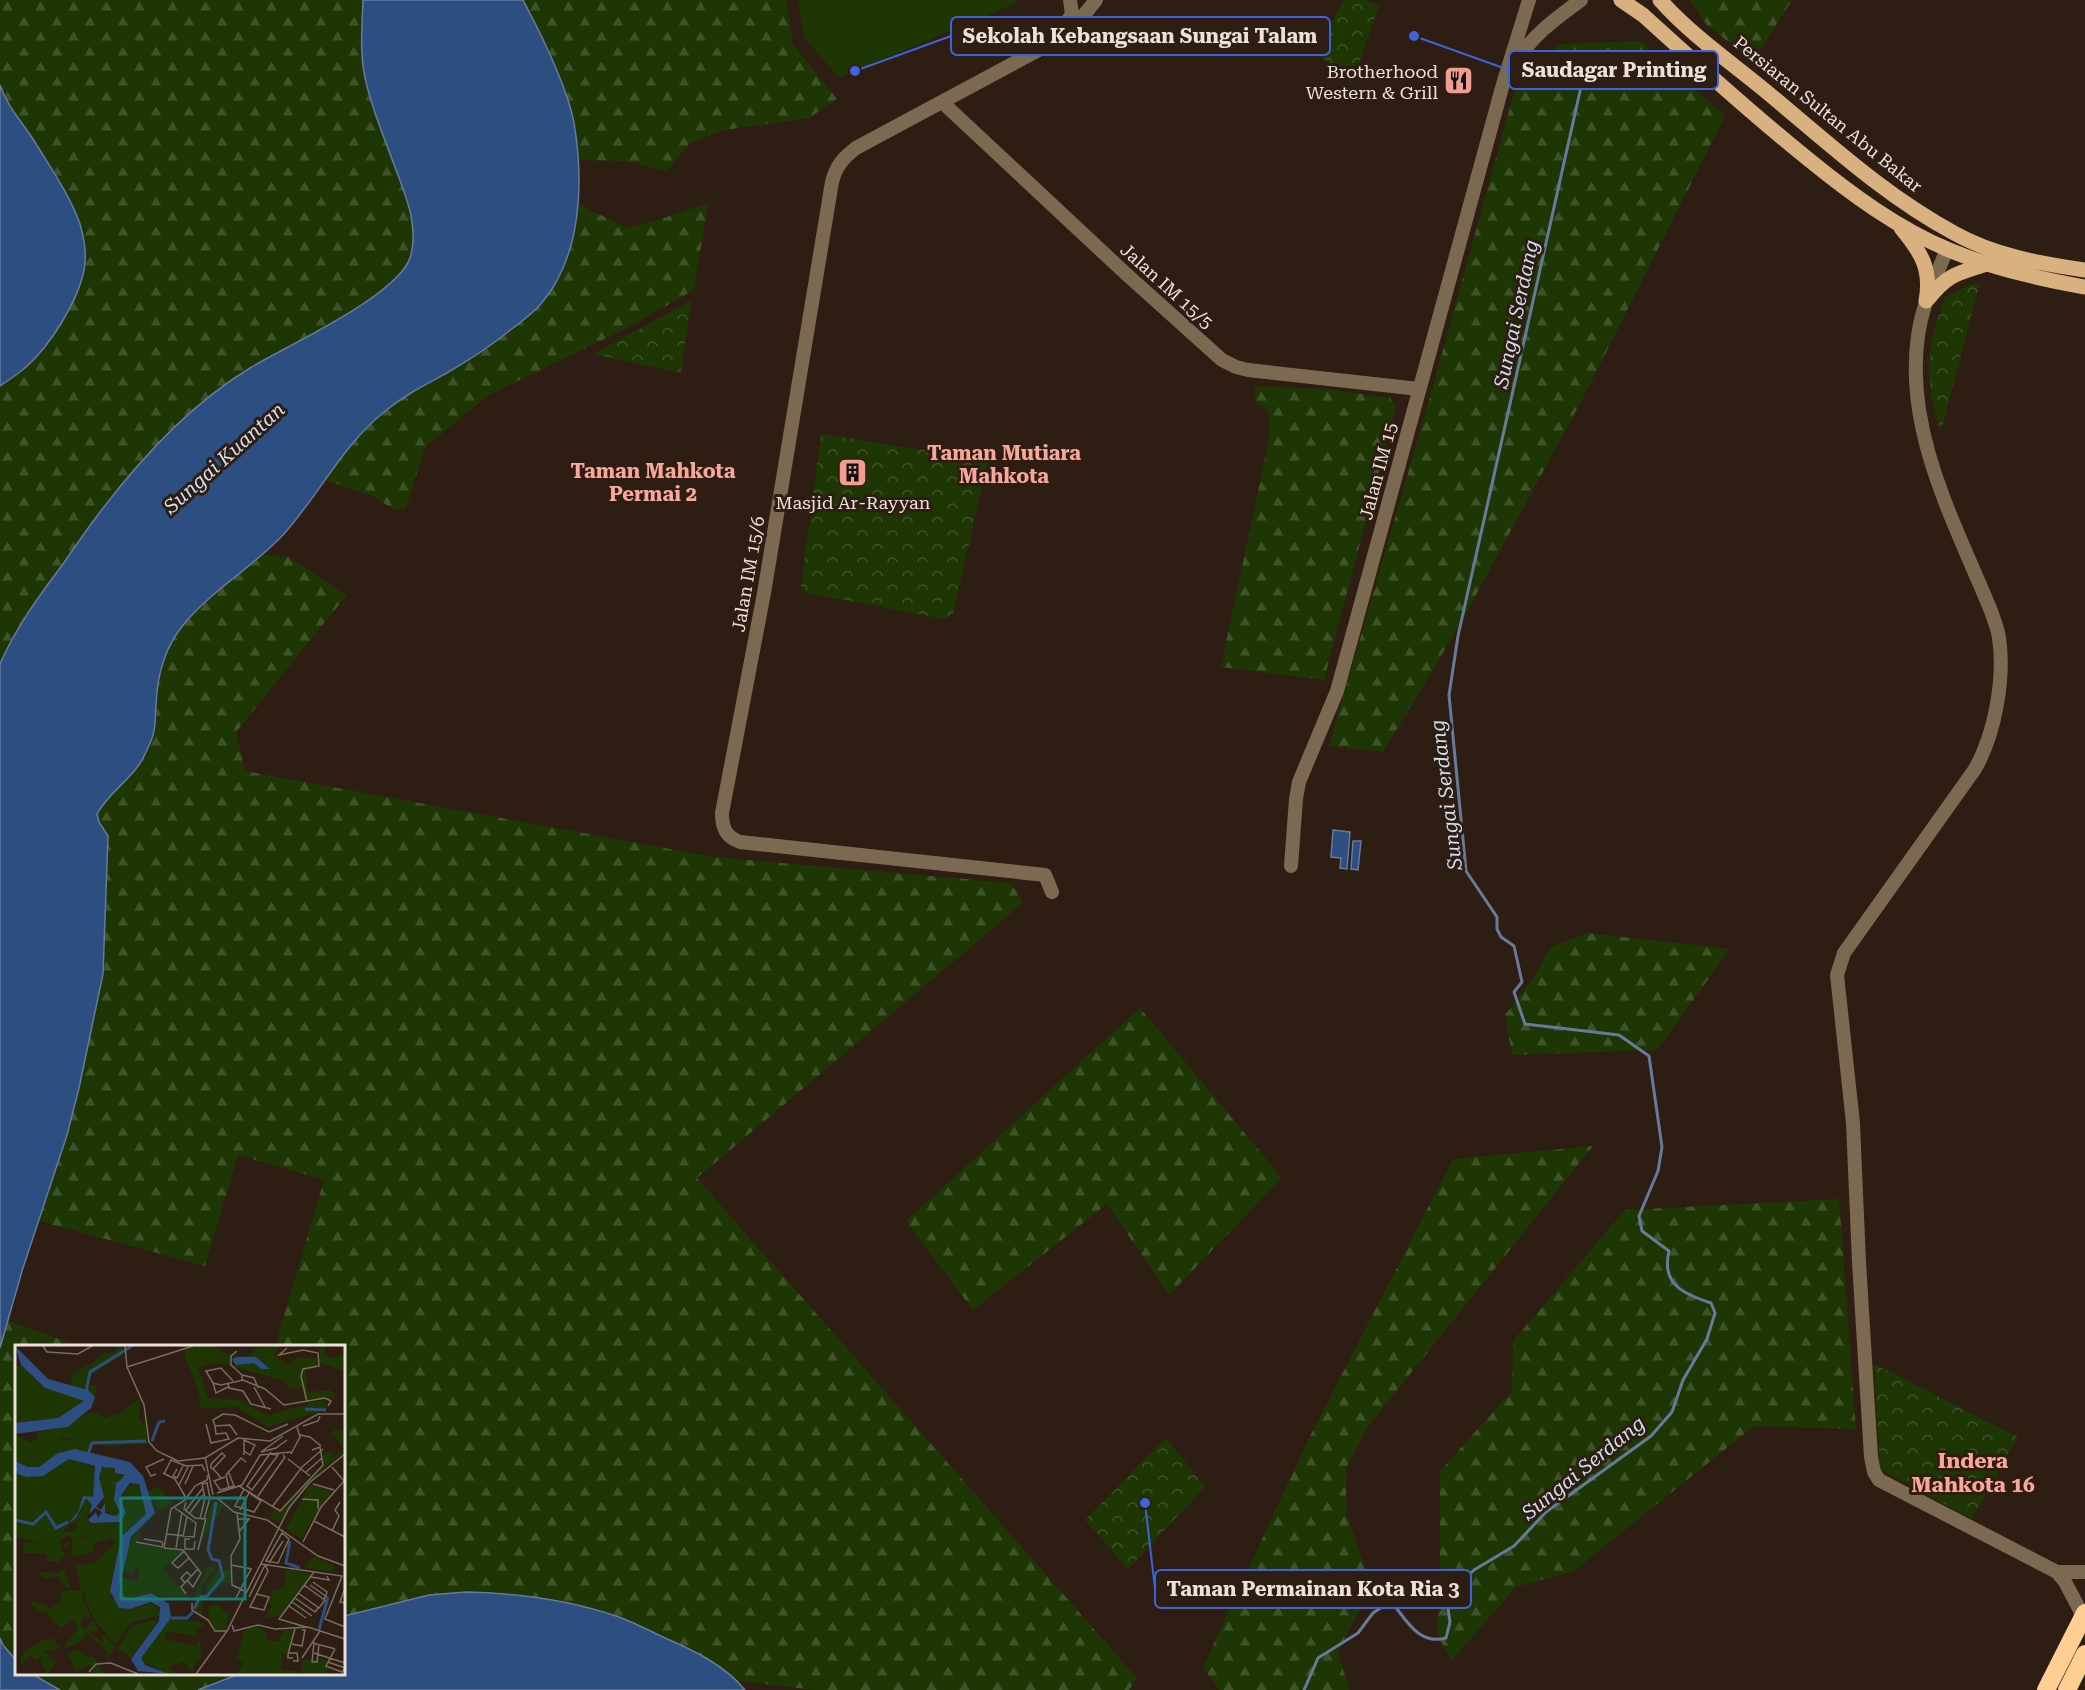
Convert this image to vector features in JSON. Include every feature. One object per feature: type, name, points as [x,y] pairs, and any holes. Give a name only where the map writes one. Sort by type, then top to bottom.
[{"type":"highway","points":[[2046,1690],[2084,1615]]},
{"type":"highway","points":[[2067,1690],[2085,1654]]},
{"type":"main road","points":[[1621,0],[1643,15],[1774,132],[1854,196],[1897,223],[1947,249],[1988,264],[2085,287]]},
{"type":"main road","name":"Persiaran Sultan Abu Bakar","points":[[1660,0],[1693,31],[1885,189],[1954,234],[1997,252],[2048,265],[2085,270]]},
{"type":"main road","points":[[1676,0],[1693,31]]},
{"type":"main road","points":[[1921,212],[1925,221],[1940,231],[1947,249]]},
{"type":"main road","points":[[1897,223],[1922,258],[1928,274],[1929,285],[1926,301]]},
{"type":"main road","points":[[1926,301],[1941,282],[1956,273],[1988,264]]},
{"type":"street","points":[[1035,54],[1068,24],[1072,14],[1070,0]]},
{"type":"street","name":"Jalan IM 15/6","points":[[1052,891],[1045,875],[740,842],[728,835],[723,826],[722,813],[764,593],[834,175],[844,157],[856,148],[1035,54],[1067,33],[1096,0]]},
{"type":"street","name":"Jalan IM 15","points":[[1291,866],[1299,782],[1337,692],[1503,84],[1529,0]]},
{"type":"street","name":"Jalan IM 15","points":[[1503,84],[1524,49],[1537,35],[1581,0]]},
{"type":"street","name":"Jalan IM 15/5","points":[[943,103],[1222,360],[1248,370],[1419,389]]},
{"type":"street","points":[[1947,249],[1926,301],[1918,334],[1915,364],[1921,425],[1930,461],[1992,611],[1999,636],[2000,681],[1984,754],[1844,953],[1837,975],[1853,1123],[1863,1351],[1871,1457],[1874,1472],[1879,1480],[2057,1572],[2084,1615]]},
{"type":"street","points":[[2057,1572],[2085,1572]]},
{"type":"green space","points":[[0,0],[363,0],[362,51],[365,81],[377,121],[405,194],[413,230],[413,242],[411,255],[403,270],[387,286],[340,318],[250,368],[206,399],[166,435],[130,474],[97,516],[37,600],[13,637],[0,664],[0,386],[24,369],[54,334],[74,295],[84,269],[0,85]]},
{"type":"green space","points":[[523,0],[786,0],[793,44],[837,99],[809,118],[724,130],[690,143],[667,171],[626,161],[578,160],[574,122],[565,90]]},
{"type":"green space","points":[[798,0],[1015,0],[1017,3],[839,78],[804,37]]},
{"type":"green space","points":[[1344,0],[1366,0],[1379,6],[1352,84],[1320,56],[1319,45]]},
{"type":"green space","points":[[1690,0],[1792,0],[1753,61],[1707,25]]},
{"type":"green space","points":[[1641,41],[1725,116],[1582,400],[1457,630],[1383,752],[1329,746],[1430,397],[1515,89],[1526,74],[1561,44]]},
{"type":"green space","points":[[708,203],[694,290],[623,330],[489,395],[425,447],[406,508],[394,510],[373,496],[325,480],[337,461],[383,413],[414,390],[447,373],[513,328],[573,239],[578,204],[627,228]]},
{"type":"green space","points":[[1980,282],[1941,431],[1930,385],[1930,349],[1933,333],[1945,297],[1966,286]]},
{"type":"green space","points":[[691,301],[681,373],[593,354]]},
{"type":"green space","points":[[1255,386],[1326,389],[1390,398],[1396,407],[1324,680],[1221,667],[1270,434],[1268,411],[1254,401]]},
{"type":"green space","points":[[821,434],[988,460],[953,614],[944,619],[806,593],[801,586]]},
{"type":"green space","points":[[262,555],[287,556],[347,595],[236,732],[245,771],[714,857],[1011,883],[1023,903],[697,1178],[1137,1678],[1129,1690],[814,1690],[738,1681],[683,1646],[620,1618],[588,1608],[508,1593],[466,1592],[429,1595],[345,1616],[345,1345],[275,1345],[324,1180],[238,1155],[205,1266],[39,1221],[67,1135],[79,1089],[103,974],[108,836],[97,814],[107,799],[139,766],[151,742],[155,726],[159,673],[174,637],[200,606]]},
{"type":"green space","points":[[1587,933],[1730,949],[1657,1050],[1512,1055],[1505,1015],[1534,977],[1551,947]]},
{"type":"green space","points":[[1140,1008],[1282,1178],[1169,1295],[1107,1204],[973,1310],[906,1221]]},
{"type":"green space","points":[[1593,1146],[1366,1429],[1346,1469],[1346,1513],[1372,1588],[1337,1652],[1350,1690],[1219,1690],[1203,1667],[1307,1442],[1453,1159]]},
{"type":"green space","points":[[1839,1199],[1856,1429],[1754,1426],[1574,1571],[1516,1587],[1451,1661],[1437,1634],[1440,1592],[1440,1471],[1512,1391],[1513,1341],[1625,1210]]},
{"type":"green space","points":[[8,1321],[76,1345],[15,1345],[15,1659],[0,1638],[0,1348]]},
{"type":"green space","points":[[1874,1364],[2018,1437],[1972,1519],[1880,1469]]},
{"type":"green space","points":[[1166,1438],[1205,1487],[1128,1569],[1085,1520]]},
{"type":"green space","points":[[34,1675],[236,1675],[198,1690],[60,1690]]},
{"type":"water","name":"Sungai Kuantan","points":[[363,0],[523,0],[560,77],[571,108],[579,170],[579,194],[572,242],[554,286],[537,308],[488,347],[406,396],[369,425],[343,455],[283,535],[195,612],[171,643],[160,673],[155,728],[149,745],[135,771],[108,798],[97,814],[108,836],[103,974],[67,1135],[22,1271],[0,1348],[0,664],[28,612],[88,528],[130,474],[166,435],[206,399],[228,383],[250,368],[365,303],[403,270],[411,255],[413,230],[405,194],[375,114],[364,75]]},
{"type":"water","points":[[0,85],[3,94],[72,204],[81,229],[85,259],[81,282],[62,322],[35,358],[17,375],[0,386]]},
{"type":"water","points":[[1333,830],[1350,832],[1347,869],[1340,868],[1341,858],[1331,857]]},
{"type":"water","points":[[1353,841],[1361,841],[1358,870],[1351,869]]},
{"type":"water","points":[[466,1592],[505,1594],[544,1598],[600,1611],[637,1624],[687,1648],[728,1673],[745,1690],[198,1690],[236,1675],[345,1675],[345,1616],[429,1595]]},
{"type":"water","points":[[0,1638],[15,1659],[15,1675],[34,1675],[60,1690],[0,1690]]},
{"type":"waterway","name":"Sungai Serdang","points":[[1304,1690],[1318,1658],[1358,1633],[1373,1613],[1385,1605],[1394,1605],[1410,1625],[1422,1635],[1429,1638],[1446,1638],[1450,1622],[1447,1602],[1461,1582],[1474,1570],[1514,1546],[1546,1512],[1651,1436],[1672,1412],[1683,1380],[1707,1339],[1715,1313],[1711,1303],[1692,1296],[1676,1286],[1668,1272],[1669,1251],[1642,1231],[1639,1216],[1658,1171],[1662,1147],[1649,1056],[1619,1035],[1525,1024],[1514,992],[1522,982],[1514,946],[1501,937],[1497,929],[1497,917],[1466,871],[1449,695],[1458,636],[1587,60]]},
{"type":"place","name":"Saudagar Printing","points":[[1414,36]]},
{"type":"place","name":"Sekolah Kebangsaan Sungai Talam","points":[[855,71]]},
{"type":"place","name":"Brotherhood Western & Grill","points":[[1459,81]]},
{"type":"place","name":"Masjid Ar-Rayyan","points":[[853,473]]},
{"type":"place","name":"Taman Permainan Kota Ria 3","points":[[1145,1503]]},
{"type":"district","name":"Taman Mutiara Mahkota","points":[[1004,464]]},
{"type":"district","name":"Taman Mahkota Permai 2","points":[[653,482]]},
{"type":"district","name":"Indera Mahkota 16","points":[[1973,1473]]}]
